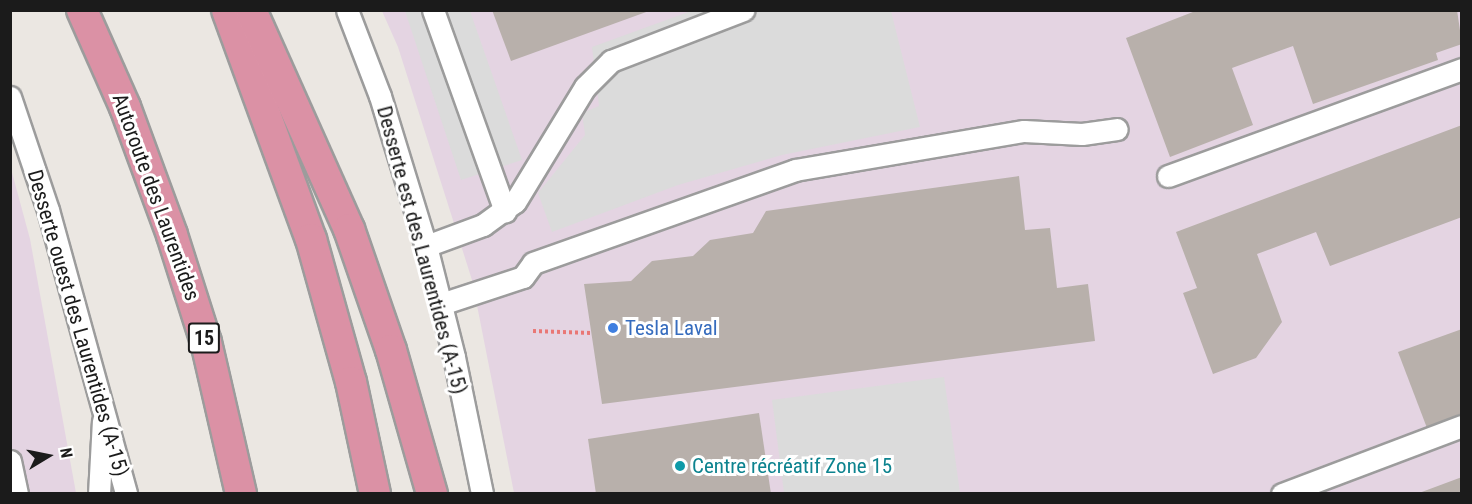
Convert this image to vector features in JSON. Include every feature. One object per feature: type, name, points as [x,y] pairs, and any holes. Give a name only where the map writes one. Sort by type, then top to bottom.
[{"type":"highway","name":"Autoroute des Laurentides","points":[[82,10],[124,107],[172,235],[208,352],[242,494]]},
{"type":"highway","points":[[227,10],[314,249],[351,382],[375,494]]},
{"type":"highway","points":[[251,10],[349,229],[391,350],[432,494]]},
{"type":"street","name":"Desserte est des Laurentides (A-15)","points":[[347,10],[380,96],[426,246],[441,304],[482,494]]},
{"type":"street","points":[[433,10],[505,211]]},
{"type":"street","points":[[426,246],[483,225],[505,211],[530,182],[585,87],[611,60],[743,10]]},
{"type":"street","points":[[1168,176],[1461,69]]},
{"type":"street","name":"Desserte ouest des Laurentides (A-15)","points":[[10,97],[19,151],[104,403],[126,494]]},
{"type":"street","points":[[441,304],[523,277],[533,263],[795,170],[1024,132],[1082,134],[1117,129]]},
{"type":"street","points":[[99,494],[104,403]]},
{"type":"street","points":[[1282,494],[1461,426]]},
{"type":"street","points":[[10,461],[16,494]]},
{"type":"path","points":[[533,332],[591,333]]},
{"type":"shaded area","points":[[382,11],[1461,11],[1461,493],[514,493],[472,280],[398,47]]},
{"type":"shaded area","points":[[405,11],[470,11],[522,160],[461,180]]},
{"type":"shaded area","points":[[691,11],[891,11],[920,127],[782,155],[678,185],[552,232],[538,193],[585,135],[582,113],[599,106],[592,47]]},
{"type":"shaded area","points":[[10,165],[30,239],[76,493],[11,493]]},
{"type":"shaded area","points":[[944,377],[960,493],[784,493],[772,400]]},
{"type":"building","points":[[492,10],[649,10],[649,11],[511,61]]},
{"type":"building","points":[[1198,10],[1457,10],[1462,44],[1436,53],[1438,60],[1313,104],[1293,46],[1232,68],[1253,125],[1170,157],[1126,38]]},
{"type":"building","points":[[1462,125],[1462,217],[1330,266],[1316,232],[1257,254],[1282,322],[1256,358],[1213,374],[1183,293],[1197,288],[1176,232]]},
{"type":"building","points":[[1019,176],[1025,230],[1050,228],[1057,288],[1088,284],[1095,341],[602,404],[584,284],[631,281],[652,261],[693,256],[710,240],[753,233],[766,211]]},
{"type":"building","points":[[1462,329],[1462,415],[1427,428],[1398,352]]},
{"type":"building","name":"Centre récréatif Zone 15","points":[[759,413],[771,494],[596,494],[588,439]]},
{"type":"building","points":[[1462,477],[1462,494],[1419,494],[1419,493]]},
{"type":"place","name":"Tesla Laval","points":[[613,328]]},
{"type":"place","name":"Centre récréatif Zone 15","points":[[680,466]]}]
